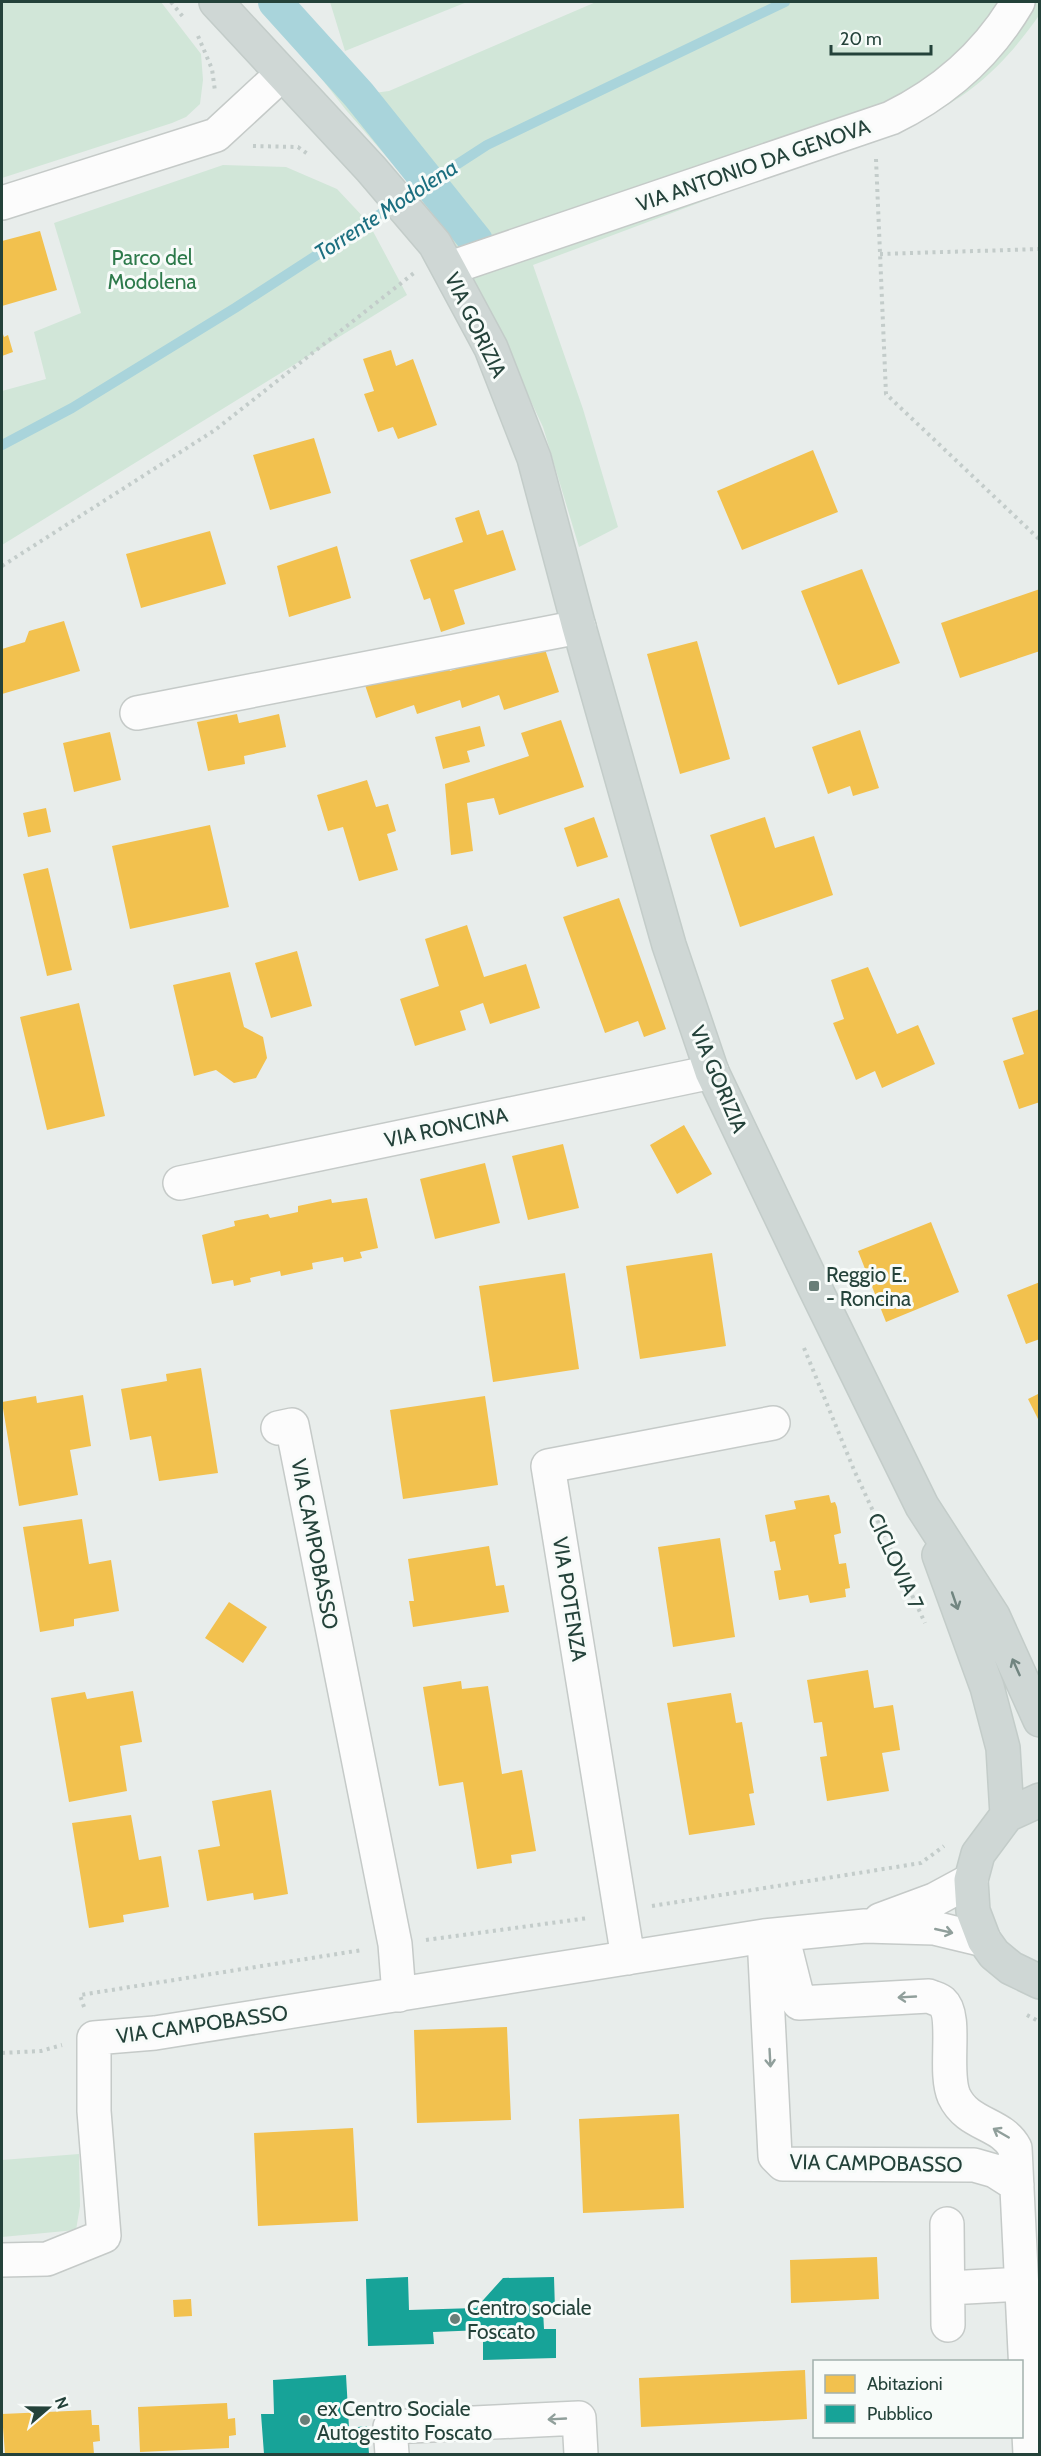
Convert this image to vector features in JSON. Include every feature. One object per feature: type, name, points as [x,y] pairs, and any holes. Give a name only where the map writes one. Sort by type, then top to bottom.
[{"type":"main road","name":"VIA GORIZIA","points":[[216,2],[371,169],[435,260],[490,348],[534,458],[669,945],[712,1072],[922,1506]]},
{"type":"main road","points":[[922,1506],[993,1616],[1040,1720]]},
{"type":"main road","points":[[922,1506],[987,1687],[1003,1748],[1007,1815]]},
{"type":"main road","points":[[1040,1800],[1007,1815],[978,1854],[971,1880],[973,1911],[984,1940],[994,1954],[1011,1968],[1040,1982]]},
{"type":"street","name":"VIA ANTONIO DA GENOVA","points":[[435,260],[891,118],[914,107],[966,68],[1006,22],[1018,2]]},
{"type":"street","points":[[2,204],[216,135],[223,106],[282,74]]},
{"type":"street","points":[[137,713],[579,627]]},
{"type":"street","name":"VIA RONCINA","points":[[180,1183],[712,1072]]},
{"type":"street","name":"VIA POTENZA","points":[[628,1958],[548,1466],[773,1424]]},
{"type":"street","name":"VIA CAMPOBASSO","points":[[278,1428],[292,1425],[395,1944],[399,1995]]},
{"type":"street","name":"VIA CAMPOBASSO","points":[[865,1926],[934,1900],[971,1880]]},
{"type":"street","name":"VIA CAMPOBASSO","points":[[2,2260],[47,2259],[104,2236],[94,2110],[94,2037],[154,2033],[773,1936],[865,1926],[934,1928],[984,1940]]},
{"type":"street","name":"VIA CAMPOBASSO","points":[[773,1936],[784,2005],[775,2156],[783,2164],[974,2165],[994,2171],[1017,2185]]},
{"type":"street","points":[[784,2005],[929,1996],[943,2003],[950,2015],[948,2074],[954,2095],[965,2113],[1010,2138],[1015,2148],[1030,2454]]},
{"type":"street","points":[[947,2224],[948,2325]]},
{"type":"street","points":[[948,2288],[1021,2284]]},
{"type":"street","points":[[392,2454],[390,2427],[579,2418],[580,2454]]},
{"type":"path","points":[[171,2],[186,20]]},
{"type":"path","points":[[197,34],[212,69],[223,106],[254,147],[298,147],[316,159]]},
{"type":"path","points":[[876,155],[886,394],[1040,540]]},
{"type":"path","points":[[880,254],[1040,249]]},
{"type":"path","points":[[2,566],[215,430],[435,260]]},
{"type":"path","name":"CICLOVIA 7","points":[[800,1339],[854,1470],[928,1628]]},
{"type":"path","points":[[2,2053],[41,2051],[94,2037],[80,1995],[395,1944],[621,1913],[921,1863],[946,1845]]},
{"type":"green space","points":[[2,2],[161,2],[201,54],[203,80],[200,104],[186,117],[172,123],[2,178]]},
{"type":"green space","points":[[262,2],[279,2],[359,95],[389,91],[596,2],[1039,2],[1040,14],[1014,48],[987,76],[955,100],[918,121],[533,265],[583,409],[618,527],[579,547],[543,427],[466,263],[438,216],[346,110]]},
{"type":"green space","points":[[330,2],[467,2],[345,51]]},
{"type":"green space","name":"Parco del Modolena","points":[[223,165],[286,167],[337,189],[368,222],[407,295],[2,545],[2,391],[46,379],[34,332],[81,313],[54,223]],"holes":[[[318,254],[235,308],[133,370]]]},
{"type":"green space","points":[[79,2154],[80,2206],[76,2230],[2,2237],[2,2160]]},
{"type":"building: Abitazioni","points":[[40,231],[57,290],[2,306],[2,241]]},
{"type":"building: Abitazioni","points":[[2,331],[4,337],[8,335],[13,352],[2,356]]},
{"type":"building: Abitazioni","points":[[391,350],[396,366],[413,359],[437,425],[398,439],[393,427],[378,432],[364,394],[374,391],[363,359]]},
{"type":"building: Abitazioni","points":[[314,438],[331,493],[270,510],[253,455]]},
{"type":"building: Abitazioni","points":[[813,450],[838,512],[742,550],[717,491]]},
{"type":"building: Abitazioni","points":[[479,510],[487,535],[503,530],[516,570],[454,590],[465,624],[441,632],[430,598],[424,600],[410,560],[463,542],[455,518]]},
{"type":"building: Abitazioni","points":[[210,531],[226,584],[141,608],[126,554]]},
{"type":"building: Abitazioni","points":[[337,546],[351,598],[289,617],[277,566]]},
{"type":"building: Abitazioni","points":[[862,569],[900,663],[838,685],[801,591]]},
{"type":"building: Abitazioni","points":[[1040,589],[1040,651],[960,678],[941,623]]},
{"type":"building: Abitazioni","points":[[64,621],[80,671],[2,694],[2,649],[25,642],[29,631]]},
{"type":"building: Abitazioni","points":[[542,640],[559,692],[504,710],[499,695],[462,708],[460,700],[417,714],[414,705],[376,718],[364,682],[446,662],[450,671]]},
{"type":"building: Abitazioni","points":[[697,641],[730,759],[680,774],[647,654]]},
{"type":"building: Abitazioni","points":[[237,714],[239,723],[279,714],[286,747],[244,756],[245,764],[208,771],[197,722]]},
{"type":"building: Abitazioni","points":[[561,720],[584,787],[499,815],[494,798],[467,803],[473,851],[451,855],[445,784],[529,756],[521,733]]},
{"type":"building: Abitazioni","points":[[480,726],[485,746],[467,751],[470,762],[443,769],[435,737]]},
{"type":"building: Abitazioni","points":[[860,730],[879,788],[853,796],[850,786],[828,794],[812,747]]},
{"type":"building: Abitazioni","points":[[110,732],[121,780],[74,792],[63,743]]},
{"type":"building: Abitazioni","points":[[367,780],[376,807],[388,804],[396,831],[387,834],[398,870],[359,881],[343,827],[328,831],[317,795]]},
{"type":"building: Abitazioni","points":[[46,808],[51,832],[28,837],[23,813]]},
{"type":"building: Abitazioni","points":[[594,817],[608,857],[577,867],[564,828]]},
{"type":"building: Abitazioni","points":[[765,817],[775,848],[814,836],[833,895],[740,927],[710,835]]},
{"type":"building: Abitazioni","points":[[210,825],[229,907],[130,929],[112,846]]},
{"type":"building: Abitazioni","points":[[48,868],[72,970],[47,976],[23,874]]},
{"type":"building: Abitazioni","points":[[619,898],[666,1029],[644,1037],[638,1021],[605,1033],[563,917]]},
{"type":"building: Abitazioni","points":[[467,925],[484,977],[526,964],[540,1008],[490,1024],[483,1003],[460,1011],[466,1030],[415,1046],[400,999],[439,986],[425,939]]},
{"type":"building: Abitazioni","points":[[297,951],[312,1006],[271,1018],[255,963]]},
{"type":"building: Abitazioni","points":[[868,967],[897,1034],[918,1025],[935,1064],[882,1088],[875,1071],[856,1080],[833,1023],[844,1019],[831,980]]},
{"type":"building: Abitazioni","points":[[230,972],[244,1027],[263,1037],[267,1058],[256,1078],[234,1083],[216,1070],[194,1076],[173,985]]},
{"type":"building: Abitazioni","points":[[79,1003],[105,1116],[47,1130],[20,1017]]},
{"type":"building: Abitazioni","points":[[1040,1009],[1040,1102],[1019,1109],[1003,1061],[1024,1054],[1012,1018]]},
{"type":"building: Abitazioni","points":[[684,1125],[712,1174],[677,1194],[650,1145]]},
{"type":"building: Abitazioni","points":[[563,1144],[579,1208],[528,1220],[512,1156]]},
{"type":"building: Abitazioni","points":[[485,1163],[500,1223],[435,1239],[420,1179]]},
{"type":"building: Abitazioni","points":[[367,1198],[378,1248],[360,1252],[362,1258],[344,1262],[343,1257],[312,1263],[313,1269],[281,1276],[280,1271],[250,1278],[251,1282],[234,1286],[233,1280],[212,1284],[202,1235],[235,1226],[234,1221],[268,1214],[270,1218],[298,1212],[298,1206],[331,1199],[332,1203]]},
{"type":"building: Abitazioni","points":[[931,1222],[959,1292],[886,1322],[858,1251]]},
{"type":"building: Abitazioni","points":[[712,1253],[726,1346],[640,1359],[626,1266]]},
{"type":"building: Abitazioni","points":[[565,1273],[579,1369],[493,1382],[479,1286]]},
{"type":"building: Abitazioni","points":[[1040,1282],[1040,1339],[1026,1344],[1007,1295]]},
{"type":"building: Abitazioni","points":[[201,1368],[218,1473],[159,1481],[151,1436],[130,1440],[121,1389],[167,1381],[166,1374]]},
{"type":"building: Abitazioni","points":[[1040,1393],[1040,1423],[1028,1399]]},
{"type":"building: Abitazioni","points":[[83,1395],[91,1446],[70,1450],[78,1495],[19,1506],[2,1402],[36,1396],[37,1403]]},
{"type":"building: Abitazioni","points":[[485,1396],[498,1485],[403,1499],[390,1410]]},
{"type":"building: Abitazioni","points":[[829,1495],[831,1503],[835,1502],[837,1507],[841,1533],[834,1535],[839,1564],[846,1563],[850,1588],[845,1589],[846,1597],[810,1603],[808,1595],[779,1600],[774,1571],[781,1570],[775,1541],[770,1542],[765,1515],[796,1509],[794,1501]]},
{"type":"building: Abitazioni","points":[[82,1519],[89,1564],[111,1560],[119,1611],[74,1619],[74,1626],[40,1632],[23,1527]]},
{"type":"building: Abitazioni","points":[[720,1538],[735,1637],[673,1647],[658,1547]]},
{"type":"building: Abitazioni","points":[[489,1546],[496,1586],[504,1585],[509,1612],[413,1627],[409,1601],[414,1601],[408,1559]]},
{"type":"building: Abitazioni","points":[[229,1602],[267,1627],[243,1663],[205,1638]]},
{"type":"building: Abitazioni","points":[[868,1670],[874,1708],[893,1705],[900,1750],[882,1753],[889,1791],[827,1801],[820,1757],[827,1756],[822,1722],[814,1723],[807,1680]]},
{"type":"building: Abitazioni","points":[[461,1681],[462,1689],[488,1686],[502,1774],[522,1770],[536,1851],[511,1855],[512,1863],[477,1869],[463,1782],[439,1786],[423,1687]]},
{"type":"building: Abitazioni","points":[[133,1691],[142,1742],[120,1746],[127,1791],[69,1802],[51,1698],[85,1692],[87,1699]]},
{"type":"building: Abitazioni","points":[[731,1693],[736,1723],[742,1722],[754,1793],[749,1794],[755,1825],[689,1835],[667,1703]]},
{"type":"building: Abitazioni","points":[[271,1790],[288,1894],[254,1900],[253,1893],[207,1901],[198,1850],[220,1846],[212,1801]]},
{"type":"building: Abitazioni","points":[[131,1815],[139,1860],[161,1856],[169,1907],[123,1915],[124,1922],[89,1928],[72,1823]]},
{"type":"building: Abitazioni","points":[[507,2027],[511,2120],[417,2123],[414,2030]]},
{"type":"building: Abitazioni","points":[[679,2114],[684,2208],[583,2213],[579,2119]]},
{"type":"building: Abitazioni","points":[[353,2128],[358,2221],[258,2226],[254,2133]]},
{"type":"building: Abitazioni","points":[[877,2257],[879,2299],[791,2303],[790,2260]]},
{"type":"building: Abitazioni","points":[[191,2299],[192,2316],[174,2317],[173,2300]]},
{"type":"building: Abitazioni","points":[[805,2370],[807,2419],[641,2427],[639,2378]]},
{"type":"building: Abitazioni","points":[[227,2403],[228,2419],[235,2418],[236,2435],[229,2436],[229,2448],[140,2452],[138,2407]]},
{"type":"building: Abitazioni","points":[[91,2410],[92,2425],[99,2425],[100,2441],[93,2442],[94,2454],[5,2454],[2,2414]]},
{"type":"building: Pubblico","name":"Centro sociale Foscato","points":[[408,2277],[409,2310],[476,2308],[503,2278],[554,2277],[555,2310],[543,2310],[544,2329],[556,2329],[556,2358],[483,2360],[483,2330],[433,2332],[434,2344],[368,2346],[366,2279]]},
{"type":"building: Pubblico","name":"ex Centro Sociale Autogestito Foscato","points":[[346,2375],[349,2428],[367,2426],[369,2454],[264,2454],[261,2414],[274,2414],[273,2380]]},
{"type":"waterway","points":[[275,2],[359,95],[476,241]]},
{"type":"waterway","name":"Torrente Modolena","points":[[2,445],[72,408],[235,308],[487,145],[785,2]]},
{"type":"place","name":"Reggio E. - Roncina","points":[[814,1286]]},
{"type":"place","name":"Centro sociale Foscato","points":[[455,2319]]},
{"type":"place","name":"ex Centro Sociale Autogestito Foscato","points":[[305,2420]]}]
